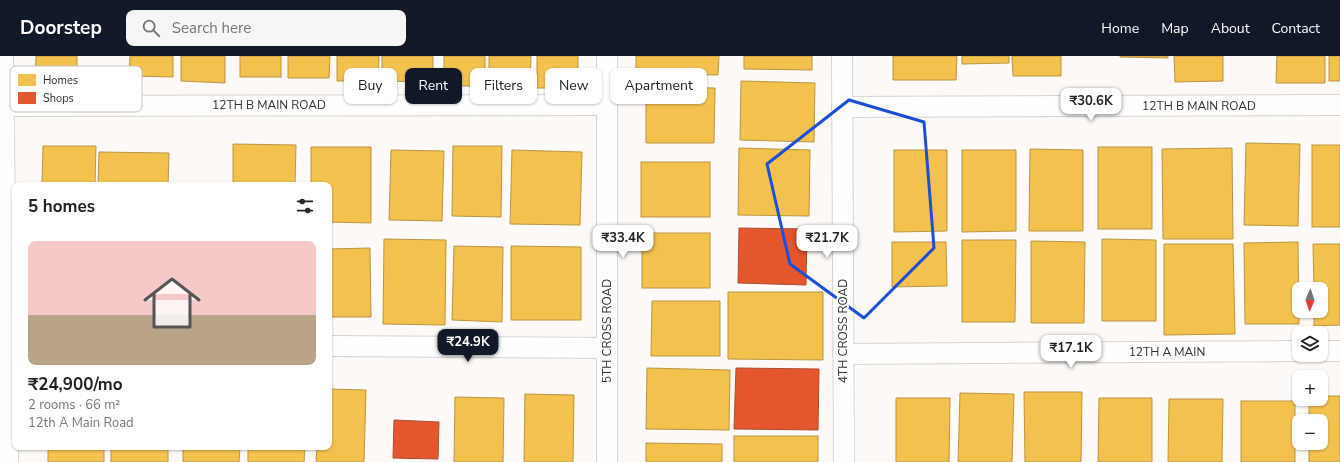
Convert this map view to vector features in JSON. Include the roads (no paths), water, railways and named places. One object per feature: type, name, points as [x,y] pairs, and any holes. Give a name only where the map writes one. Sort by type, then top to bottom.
[{"type":"street","points":[[3,56],[8,462]]},
{"type":"street","name":"5TH CROSS ROAD","points":[[607,56],[607,462]]},
{"type":"street","name":"4TH CROSS ROAD","points":[[842,56],[844,462]]},
{"type":"street","name":"12TH B MAIN ROAD","points":[[142,106],[607,105]]},
{"type":"street","name":"12TH B MAIN ROAD","points":[[4,106],[10,106]]},
{"type":"street","name":"12TH B MAIN ROAD","points":[[842,107],[1340,106]]},
{"type":"street","points":[[332,346],[607,348]]},
{"type":"street","name":"12TH A MAIN","points":[[844,354],[1292,351]]},
{"type":"street","points":[[1328,351],[1340,351]]}]
